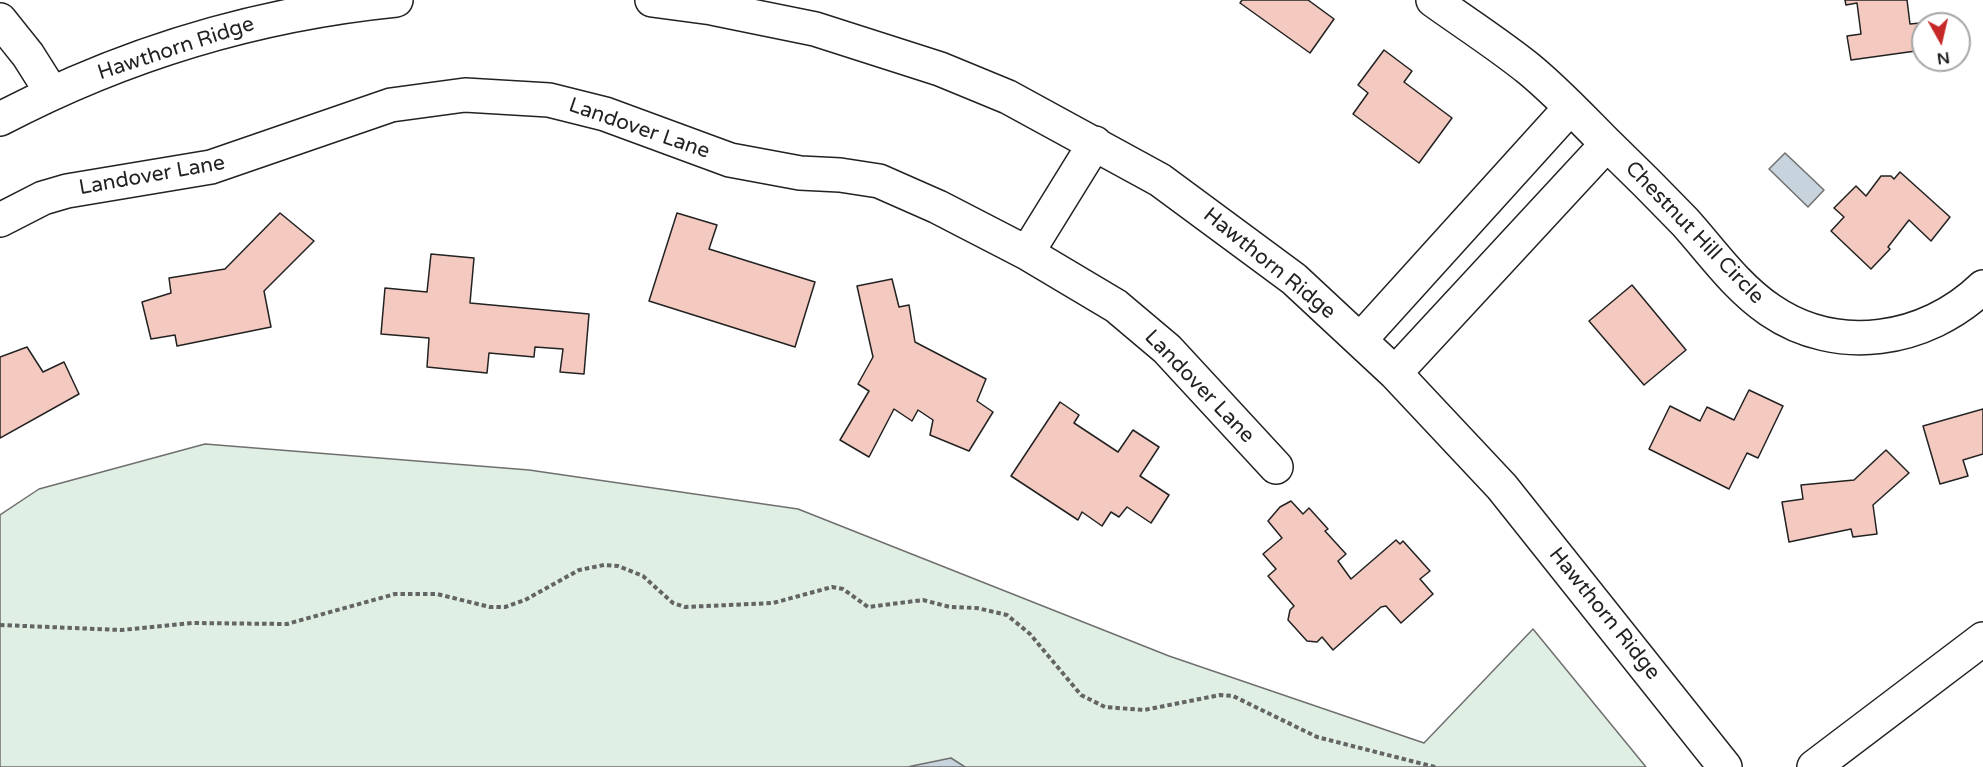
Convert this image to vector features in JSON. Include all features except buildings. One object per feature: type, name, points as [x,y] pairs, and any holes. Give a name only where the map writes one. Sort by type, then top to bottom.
[{"type":"street","name":"Hawthorn Ridge","points":[[4,107],[52,93],[180,43],[261,21],[344,5],[396,0]]},
{"type":"street","name":"Hawthorn Ridge","points":[[652,0],[712,8],[815,29],[940,69],[1008,97],[1161,180],[1294,279],[1395,373],[1502,487],[1725,767]]},
{"type":"street","name":"Chestnut Hill Circle","points":[[1433,0],[1530,70],[1685,223],[1733,278],[1770,310],[1800,326],[1834,336],[1864,338],[1891,336],[1945,317],[1983,287]]},
{"type":"street","points":[[0,20],[16,38],[52,93]]},
{"type":"street","name":"Landover Lane","points":[[0,220],[43,198],[67,191],[211,167],[391,105],[442,96],[490,95],[549,100],[581,107],[752,166],[879,181],[938,207],[1027,253],[1116,306],[1167,349],[1276,467]]},
{"type":"street","points":[[1360,340],[1570,108]]},
{"type":"street","points":[[1027,253],[1095,143]]},
{"type":"street","name":"Chestnut Hill Circle","points":[[1395,373],[1606,144]]},
{"type":"street","points":[[1814,767],[1983,639]]},
{"type":"path","points":[[0,625],[121,630],[192,622],[287,624],[395,594],[437,594],[490,607],[505,607],[525,600],[579,570],[604,565],[618,566],[643,576],[674,603],[695,608],[773,603],[832,586],[843,590],[868,607],[923,600],[1007,615],[1030,634],[1081,695],[1105,707],[1144,710],[1220,694],[1233,696],[1317,737],[1436,767]]},
{"type":"green space","points":[[205,444],[529,470],[798,509],[1169,656],[1424,743],[1533,629],[1646,767],[0,767],[0,515],[39,489]]},
{"type":"shaded area","points":[[1785,153],[1824,190],[1808,207],[1769,169]]},
{"type":"shaded area","points":[[951,758],[965,767],[908,767],[912,766]]}]
